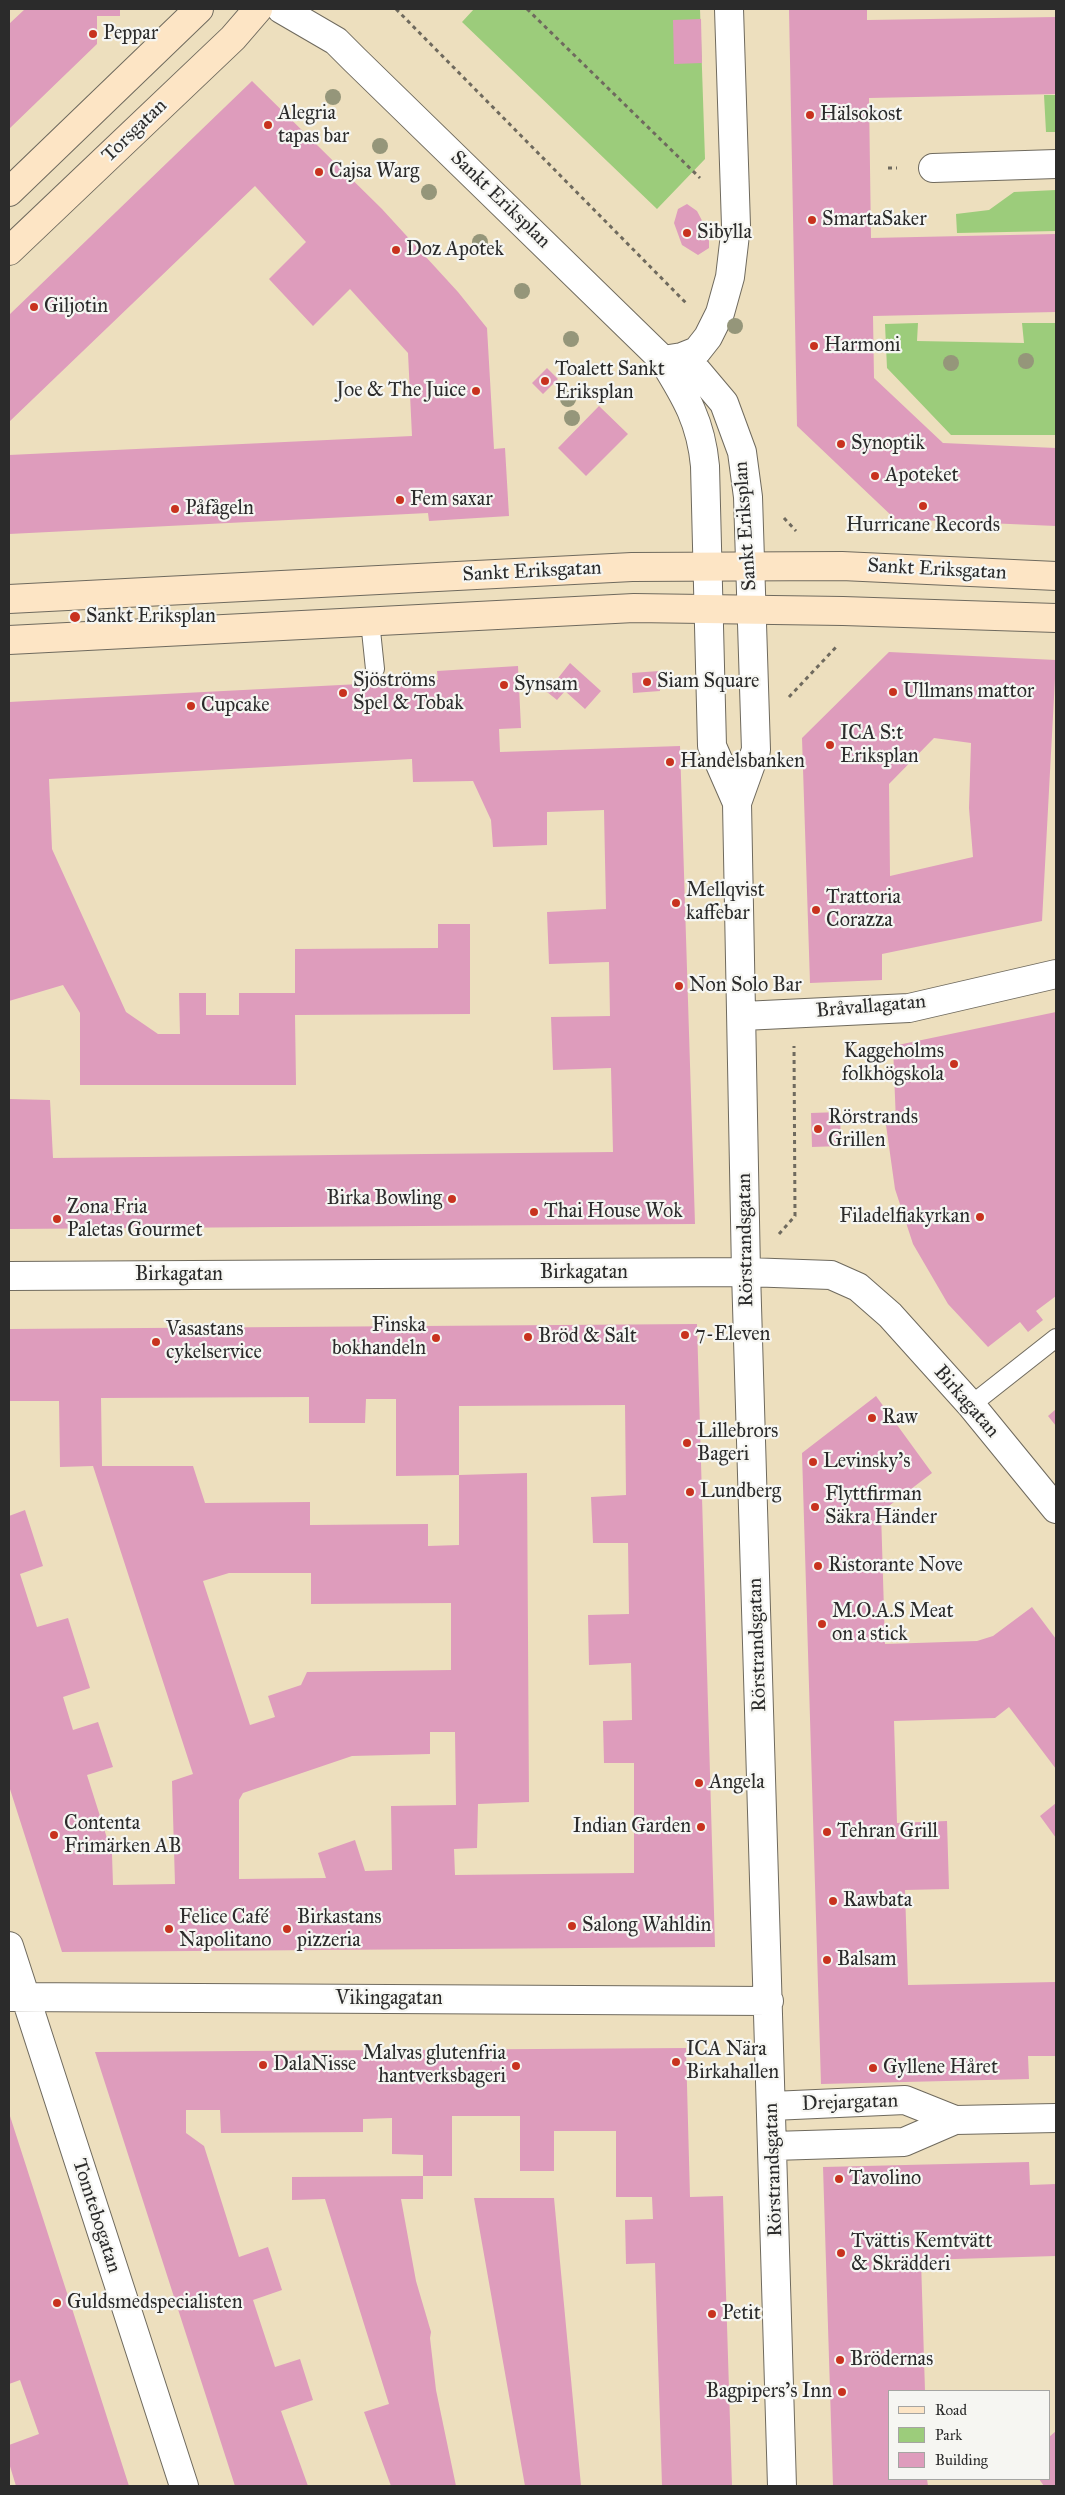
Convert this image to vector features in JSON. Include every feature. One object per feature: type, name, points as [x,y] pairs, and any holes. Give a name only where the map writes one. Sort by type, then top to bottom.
[{"type":"main road","points":[[9,192],[199,9]]},
{"type":"main road","name":"Torsgatan","points":[[9,251],[233,38],[258,9]]},
{"type":"main road","name":"Sankt Eriksgatan","points":[[9,599],[632,567],[842,566],[1056,576]]},
{"type":"main road","name":"Sankt Eriksgatan","points":[[9,640],[634,608],[752,609],[1056,618]]},
{"type":"street","name":"Sankt Eriksplan","points":[[281,9],[336,41]]},
{"type":"street","name":"Sankt Eriksplan","points":[[316,9],[336,41],[664,360],[690,403],[703,444],[708,609]]},
{"type":"street","points":[[664,360],[682,357],[697,351],[712,330],[720,313],[730,277],[736,226],[729,9]]},
{"type":"street","points":[[932,168],[1056,164]]},
{"type":"street","name":"Sankt Eriksplan","points":[[664,360],[697,371],[724,403],[742,452],[748,497],[752,609]]},
{"type":"street","name":"Rörstrandsgatan","points":[[708,609],[712,746],[737,804]]},
{"type":"street","name":"Rörstrandsgatan","points":[[752,609],[756,750],[737,804],[746,1272],[782,2486]]},
{"type":"street","name":"Bråvallagatan","points":[[742,1016],[908,1008],[1056,974]]},
{"type":"street","name":"Birkagatan","points":[[9,1276],[746,1272],[832,1275],[858,1288],[890,1315],[971,1405],[1056,1509]]},
{"type":"street","name":"Tomtebogatan","points":[[9,1946],[17,1997],[184,2486]]},
{"type":"street","name":"Vikingagatan","points":[[17,1997],[769,2001]]},
{"type":"street","name":"Drejargatan","points":[[772,2106],[905,2100],[955,2120]]},
{"type":"street","name":"Drejargatan","points":[[773,2146],[904,2142],[955,2120],[1056,2118]]},
{"type":"lane","points":[[370,621],[374,670]]},
{"type":"lane","points":[[971,1405],[1056,1338]]},
{"type":"path","points":[[396,9],[712,330]]},
{"type":"path","points":[[527,9],[707,184]]},
{"type":"path","points":[[888,168],[897,168]]},
{"type":"path","points":[[782,516],[798,533]]},
{"type":"path","points":[[783,703],[840,641]]},
{"type":"path","points":[[746,1272],[795,1216],[794,1036],[804,1013]]},
{"type":"green space","points":[[474,9],[700,9],[705,159],[657,209],[462,22]]},
{"type":"green space","points":[[1044,95],[1056,95],[1056,132],[1046,132]]},
{"type":"green space","points":[[1056,190],[1056,231],[957,233],[956,214],[989,210],[1014,192]]},
{"type":"green space","points":[[918,323],[917,341],[1024,343],[1022,323],[1056,323],[1056,435],[951,435],[887,368],[885,324]]},
{"type":"building","points":[[25,9],[120,9],[120,16],[97,16],[97,44],[9,129],[9,24]]},
{"type":"building","points":[[789,9],[867,9],[867,20],[1056,17],[1056,94],[869,98],[871,238],[1056,234],[1056,312],[873,316],[874,378],[943,443],[1056,448],[1056,526],[895,519],[797,426]]},
{"type":"building","points":[[701,19],[702,63],[674,64],[673,20]]},
{"type":"building","points":[[252,81],[382,209],[458,292],[487,328],[494,449],[505,448],[509,516],[429,521],[428,513],[9,534],[9,455],[412,436],[408,353],[350,289],[313,326],[269,279],[306,242],[255,186],[9,422],[9,315]]},
{"type":"building","points":[[687,204],[697,211],[709,234],[709,248],[698,255],[682,245],[674,223],[678,209]]},
{"type":"building","name":"Toalett Sankt Eriksplan","points":[[547,368],[558,379],[543,394],[532,383]]},
{"type":"building","points":[[599,406],[628,434],[586,476],[558,448]]},
{"type":"building","points":[[889,652],[1056,660],[1042,921],[882,954],[882,980],[810,983],[802,738]],"holes":[[[934,738],[971,743],[969,808],[973,857],[890,876],[889,784]]]},
{"type":"building","points":[[570,663],[601,691],[585,709],[565,691],[557,700],[547,692]]},
{"type":"building","points":[[518,666],[521,728],[499,729],[500,752],[680,746],[695,1224],[9,1229],[9,1099],[50,1100],[53,1158],[613,1152],[611,1068],[553,1070],[551,1017],[610,1016],[609,962],[549,964],[547,912],[606,909],[604,810],[547,812],[547,845],[493,847],[491,820],[473,781],[413,782],[412,759],[49,779],[52,849],[126,1012],[158,1034],[180,1034],[179,993],[206,993],[206,1015],[239,1015],[239,993],[295,993],[295,949],[438,948],[438,924],[470,924],[470,1014],[295,1015],[296,1085],[80,1085],[80,1013],[63,985],[9,1001],[9,702],[438,680],[437,671]]},
{"type":"building","points":[[659,671],[660,691],[633,693],[632,673]]},
{"type":"building","name":"Filadelfiakyrkan","points":[[1056,1012],[1056,1296],[1036,1311],[1043,1320],[1028,1332],[1020,1322],[988,1347],[948,1304],[913,1244],[895,1189],[886,1125],[896,1123],[893,1046]]},
{"type":"building","points":[[840,1112],[841,1146],[812,1147],[811,1113]]},
{"type":"building","points":[[697,1324],[715,1947],[62,1952],[9,1786],[9,1516],[25,1510],[43,1566],[20,1574],[37,1627],[68,1618],[90,1688],[63,1697],[73,1730],[98,1722],[113,1767],[87,1775],[112,1854],[113,1885],[175,1884],[172,1781],[193,1774],[93,1466],[60,1467],[59,1401],[9,1401],[9,1329]],"holes":[[[309,1397],[309,1423],[365,1423],[366,1399],[396,1399],[396,1476],[459,1475],[459,1545],[428,1546],[428,1524],[310,1525],[310,1502],[205,1503],[193,1466],[102,1466],[101,1398]],[[625,1405],[626,1495],[591,1497],[593,1543],[628,1543],[629,1614],[588,1615],[589,1665],[631,1663],[632,1720],[603,1721],[604,1763],[634,1763],[634,1873],[455,1875],[454,1849],[477,1848],[478,1804],[529,1802],[527,1473],[459,1475],[459,1406]],[[229,1573],[311,1573],[311,1604],[451,1603],[451,1670],[307,1672],[301,1685],[268,1696],[275,1717],[250,1725],[203,1581]],[[430,1732],[455,1732],[456,1805],[391,1806],[392,1870],[365,1871],[355,1840],[318,1853],[326,1878],[239,1879],[239,1800],[243,1793],[352,1756],[430,1754]]]},
{"type":"building","points":[[876,1396],[932,1473],[881,1512],[885,1644],[977,1641],[993,1636],[1032,1607],[1056,1639],[1056,1769],[1009,1707],[995,1718],[894,1721],[897,1823],[947,1821],[949,1889],[905,1890],[908,1985],[1056,1982],[1056,2056],[1028,2056],[1029,2079],[821,2084],[802,1453]]},
{"type":"building","points":[[1056,1409],[1056,1426],[1048,1416]]},
{"type":"building","points":[[1056,1803],[1056,1838],[1040,1816]]},
{"type":"building","points":[[686,2048],[690,2197],[723,2196],[732,2486],[662,2486],[655,2263],[626,2264],[625,2220],[653,2219],[652,2197],[616,2197],[616,2131],[554,2131],[554,2171],[520,2171],[520,2116],[452,2116],[452,2176],[423,2176],[423,2155],[392,2154],[392,2118],[363,2119],[363,2132],[221,2133],[220,2110],[186,2110],[186,2133],[204,2146],[239,2257],[268,2247],[282,2290],[253,2300],[275,2367],[300,2359],[313,2400],[281,2411],[308,2486],[235,2486],[95,2052]]},
{"type":"building","points":[[9,2113],[129,2486],[16,2486],[9,2463],[9,2445],[39,2434],[20,2380],[9,2384]]},
{"type":"building","points":[[1029,2162],[1030,2185],[1056,2184],[1056,2256],[921,2260],[925,2390],[888,2390],[888,2480],[927,2480],[928,2486],[833,2486],[823,2167]]},
{"type":"building","points":[[423,2176],[423,2199],[401,2199],[416,2281],[431,2332],[430,2338],[436,2390],[456,2486],[391,2486],[364,2412],[389,2404],[325,2199],[292,2200],[292,2177]]},
{"type":"building","points":[[474,2198],[554,2198],[581,2486],[525,2486]]},
{"type":"building","points":[[1056,2431],[1056,2486],[1044,2486],[1040,2480],[1050,2480],[1050,2436]]},
{"type":"place","name":"Peppar","points":[[93,34]]},
{"type":"place","name":"Hälsokost","points":[[810,115]]},
{"type":"place","name":"Alegria tapas bar","points":[[268,125]]},
{"type":"place","name":"Cajsa Warg","points":[[319,172]]},
{"type":"place","name":"SmartaSaker","points":[[812,220]]},
{"type":"place","name":"Sibylla","points":[[687,233]]},
{"type":"place","name":"Doz Apotek","points":[[396,250]]},
{"type":"place","name":"Giljotin","points":[[34,307]]},
{"type":"place","name":"Harmoni","points":[[814,346]]},
{"type":"place","name":"Toalett Sankt Eriksplan","points":[[545,381]]},
{"type":"place","name":"Joe & The Juice","points":[[476,391]]},
{"type":"place","name":"Synoptik","points":[[841,444]]},
{"type":"place","name":"Apoteket","points":[[875,476]]},
{"type":"place","name":"Fem saxar","points":[[400,500]]},
{"type":"place","name":"Hurricane Records","points":[[923,506]]},
{"type":"place","name":"Påfågeln","points":[[175,509]]},
{"type":"place","name":"Sankt Eriksplan","points":[[75,617]]},
{"type":"place","name":"Siam Square","points":[[647,682]]},
{"type":"place","name":"Synsam","points":[[504,685]]},
{"type":"place","name":"Ullmans mattor","points":[[893,692]]},
{"type":"place","name":"Sjöströms Spel & Tobak","points":[[343,693]]},
{"type":"place","name":"Cupcake","points":[[191,706]]},
{"type":"place","name":"ICA S:t Eriksplan","points":[[830,745]]},
{"type":"place","name":"Handelsbanken","points":[[670,762]]},
{"type":"place","name":"Mellqvist kaffebar","points":[[676,903]]},
{"type":"place","name":"Trattoria Corazza","points":[[816,910]]},
{"type":"place","name":"Non Solo Bar","points":[[679,986]]},
{"type":"place","name":"Kaggeholms folkhögskola","points":[[954,1064]]},
{"type":"place","name":"Rörstrands Grillen","points":[[818,1129]]},
{"type":"place","name":"Birka Bowling","points":[[452,1199]]},
{"type":"place","name":"Thai House Wok","points":[[534,1212]]},
{"type":"place","name":"Filadelfiakyrkan","points":[[980,1217]]},
{"type":"place","name":"Zona Fria Paletas Gourmet","points":[[57,1219]]},
{"type":"place","name":"7-Eleven","points":[[685,1335]]},
{"type":"place","name":"Bröd & Salt","points":[[528,1337]]},
{"type":"place","name":"Finska bokhandeln","points":[[436,1338]]},
{"type":"place","name":"Vasastans cykelservice","points":[[156,1342]]},
{"type":"place","name":"Raw","points":[[872,1418]]},
{"type":"place","name":"Lillebrors Bageri","points":[[687,1443]]},
{"type":"place","name":"Levinsky's","points":[[813,1462]]},
{"type":"place","name":"Lundberg","points":[[690,1492]]},
{"type":"place","name":"Flyttfirman Säkra Händer","points":[[815,1507]]},
{"type":"place","name":"Ristorante Nove","points":[[818,1566]]},
{"type":"place","name":"M.O.A.S Meat on a stick","points":[[822,1624]]},
{"type":"place","name":"Angela","points":[[699,1783]]},
{"type":"place","name":"Indian Garden","points":[[701,1827]]},
{"type":"place","name":"Tehran Grill","points":[[827,1832]]},
{"type":"place","name":"Contenta Frimärken AB","points":[[54,1835]]},
{"type":"place","name":"Rawbata","points":[[833,1901]]},
{"type":"place","name":"Salong Wahldin","points":[[572,1926]]},
{"type":"place","name":"Felice Café Napolitano","points":[[169,1929]]},
{"type":"place","name":"Birkastans pizzeria","points":[[287,1929]]},
{"type":"place","name":"Balsam","points":[[827,1960]]},
{"type":"place","name":"ICA Nära Birkahallen","points":[[676,2062]]},
{"type":"place","name":"DalaNisse","points":[[263,2065]]},
{"type":"place","name":"Malvas glutenfria hantverksbageri","points":[[516,2066]]},
{"type":"place","name":"Gyllene Håret","points":[[873,2068]]},
{"type":"place","name":"Tavolino","points":[[839,2179]]},
{"type":"place","name":"Tvättis Kemtvätt & Skrädderi","points":[[841,2253]]},
{"type":"place","name":"Guldsmedspecialisten","points":[[57,2303]]},
{"type":"place","name":"Petit","points":[[712,2314]]},
{"type":"place","name":"Brödernas","points":[[840,2360]]},
{"type":"place","name":"Bagpipers's Inn","points":[[842,2392]]}]
